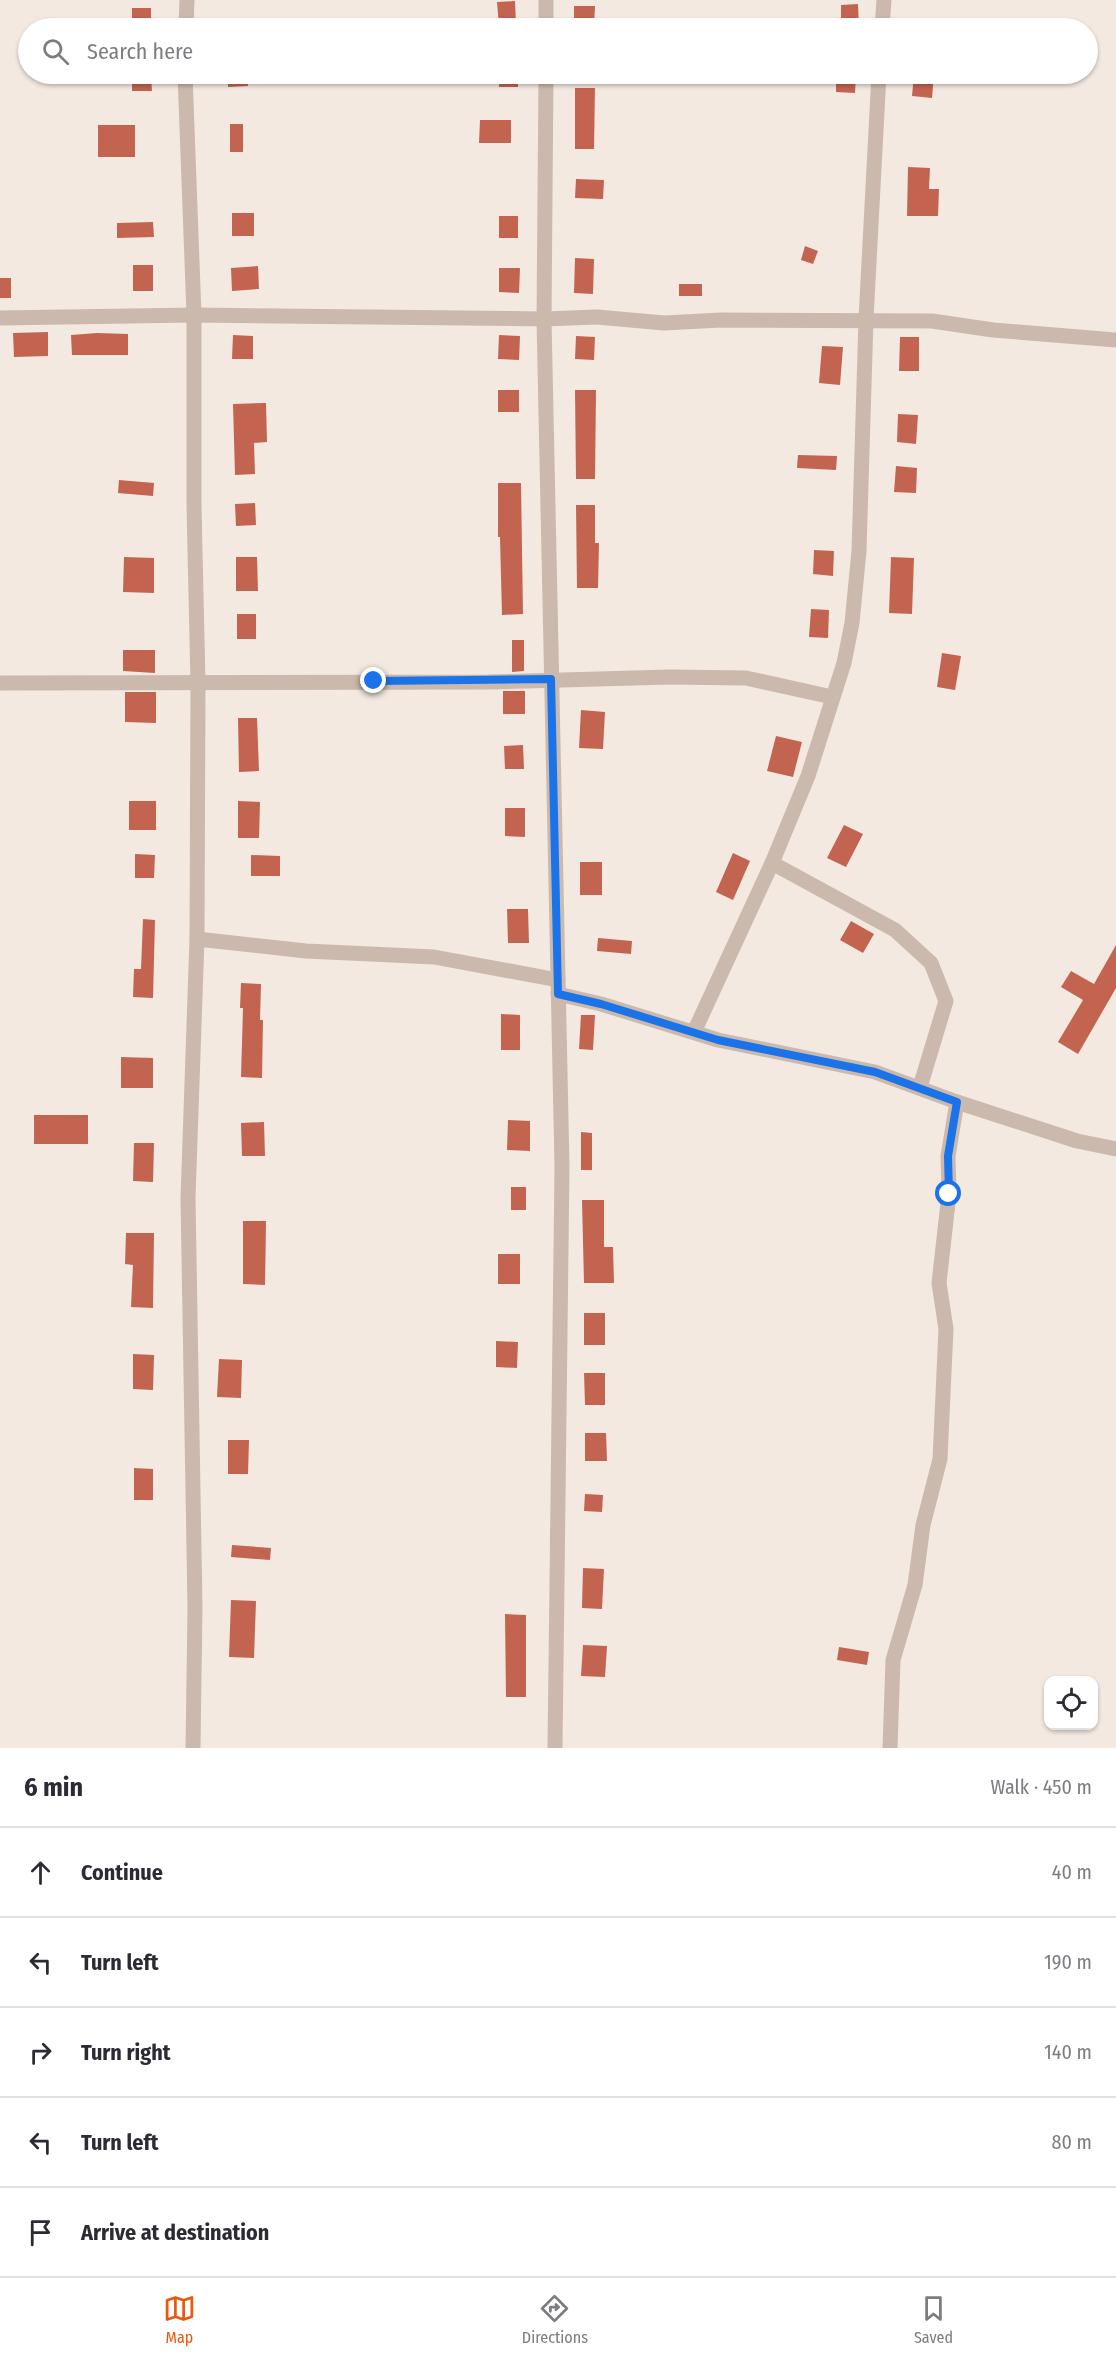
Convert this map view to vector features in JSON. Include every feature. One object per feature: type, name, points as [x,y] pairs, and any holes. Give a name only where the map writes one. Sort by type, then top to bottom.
[{"type":"street","points":[[186,18],[187,0]]},
{"type":"street","points":[[546,0],[546,18]]},
{"type":"street","points":[[883,18],[884,0]]},
{"type":"street","points":[[185,84],[194,315],[194,506],[198,683],[197,939],[188,1198],[195,1608],[193,1748]]},
{"type":"street","points":[[546,84],[544,319],[562,1166],[555,1748]]},
{"type":"street","points":[[694,1032],[772,863],[808,776],[844,663],[852,623],[858,561],[866,319],[878,84]]},
{"type":"street","points":[[0,318],[194,315],[544,319],[597,317],[664,323],[721,320],[866,319],[932,321],[993,330],[1116,340]]},
{"type":"street","points":[[0,683],[746,678],[832,697]]},
{"type":"street","points":[[772,863],[895,930],[931,963],[946,1001],[920,1087]]},
{"type":"street","points":[[197,939],[306,951],[434,957],[558,987],[649,1020],[718,1040],[875,1072],[957,1102],[1077,1141],[1116,1149]]},
{"type":"street","points":[[890,1748],[892,1660],[915,1585],[923,1525],[940,1458],[946,1329],[939,1283],[949,1194],[948,1156],[957,1102]]},
{"type":"building","points":[[515,1],[516,18],[498,18],[497,2]]},
{"type":"building","points":[[858,4],[859,18],[841,18],[841,5]]},
{"type":"building","points":[[574,6],[595,6],[594,18],[574,18]]},
{"type":"building","points":[[132,8],[151,8],[151,18],[132,18]]},
{"type":"building","points":[[132,84],[152,84],[152,91],[132,91]]},
{"type":"building","points":[[228,84],[248,84],[248,86],[228,87]]},
{"type":"building","points":[[499,84],[518,84],[518,87],[499,87]]},
{"type":"building","points":[[836,84],[855,84],[855,93],[836,92]]},
{"type":"building","points":[[913,84],[933,84],[932,98],[912,96]]},
{"type":"building","points":[[575,88],[595,88],[594,149],[575,149]]},
{"type":"building","points":[[480,120],[511,120],[511,143],[479,143]]},
{"type":"building","points":[[230,124],[243,124],[243,152],[230,152]]},
{"type":"building","points":[[98,125],[135,125],[135,157],[98,157]]},
{"type":"building","points":[[908,167],[930,168],[929,189],[939,189],[938,216],[907,216]]},
{"type":"building","points":[[576,179],[604,180],[603,199],[575,198]]},
{"type":"building","points":[[232,213],[254,213],[254,236],[232,236]]},
{"type":"building","points":[[499,216],[518,216],[518,238],[499,238]]},
{"type":"building","points":[[153,222],[154,237],[117,238],[117,223]]},
{"type":"building","points":[[805,246],[818,251],[813,264],[801,260]]},
{"type":"building","points":[[575,258],[594,259],[593,294],[574,293]]},
{"type":"building","points":[[133,265],[153,265],[153,291],[133,291]]},
{"type":"building","points":[[258,266],[259,289],[232,291],[231,268]]},
{"type":"building","points":[[499,268],[520,268],[519,293],[499,292]]},
{"type":"building","points":[[0,278],[11,278],[11,298],[0,298]]},
{"type":"building","points":[[679,284],[702,284],[702,296],[679,296]]},
{"type":"building","points":[[48,332],[48,356],[14,357],[13,333]]},
{"type":"building","points":[[128,334],[128,355],[72,355],[71,335]]},
{"type":"building","points":[[233,335],[253,336],[253,359],[232,359]]},
{"type":"building","points":[[499,335],[520,336],[519,360],[498,359]]},
{"type":"building","points":[[576,336],[595,337],[594,360],[575,359]]},
{"type":"building","points":[[900,337],[919,337],[919,371],[899,371]]},
{"type":"building","points":[[822,346],[843,347],[840,385],[819,383]]},
{"type":"building","points":[[498,390],[519,390],[519,412],[498,412]]},
{"type":"building","points":[[575,390],[596,390],[595,479],[576,479]]},
{"type":"building","points":[[266,403],[267,442],[254,443],[255,474],[235,475],[233,404]]},
{"type":"building","points":[[898,414],[918,415],[916,444],[897,442]]},
{"type":"building","points":[[798,455],[837,456],[836,470],[797,468]]},
{"type":"building","points":[[896,466],[917,468],[916,493],[894,492]]},
{"type":"building","points":[[119,480],[154,483],[153,496],[118,493]]},
{"type":"building","points":[[498,483],[521,483],[523,614],[502,615]]},
{"type":"building","points":[[255,503],[256,525],[236,526],[235,504]]},
{"type":"building","points":[[576,505],[595,505],[595,543],[599,543],[598,588],[577,588]]},
{"type":"building","points":[[814,550],[834,551],[833,576],[813,574]]},
{"type":"building","points":[[124,557],[154,558],[154,593],[123,592]]},
{"type":"building","points":[[236,557],[257,557],[258,591],[236,591]]},
{"type":"building","points":[[891,557],[914,558],[912,614],[889,613]]},
{"type":"building","points":[[811,609],[829,610],[828,638],[809,637]]},
{"type":"building","points":[[237,614],[256,614],[256,639],[237,639]]},
{"type":"building","points":[[512,640],[524,640],[524,671],[512,672]]},
{"type":"building","points":[[123,650],[155,650],[155,673],[123,671]]},
{"type":"building","points":[[942,653],[961,656],[955,690],[937,687]]},
{"type":"building","points":[[503,691],[525,691],[525,714],[503,714]]},
{"type":"building","points":[[125,692],[156,692],[156,723],[125,722]]},
{"type":"building","points":[[581,710],[605,712],[603,749],[579,748]]},
{"type":"building","points":[[238,718],[257,718],[259,771],[239,772]]},
{"type":"building","points":[[776,736],[802,742],[793,777],[767,771]]},
{"type":"building","points":[[523,745],[524,769],[505,769],[504,746]]},
{"type":"building","points":[[129,801],[156,801],[156,830],[129,830]]},
{"type":"building","points":[[238,801],[260,802],[259,838],[238,838]]},
{"type":"building","points":[[505,808],[525,808],[525,837],[505,836]]},
{"type":"building","points":[[844,825],[863,834],[846,867],[827,858]]},
{"type":"building","points":[[733,853],[750,861],[733,900],[716,892]]},
{"type":"building","points":[[135,854],[155,855],[154,878],[135,878]]},
{"type":"building","points":[[251,855],[280,856],[280,876],[251,876]]},
{"type":"building","points":[[580,862],[602,862],[602,895],[580,895]]},
{"type":"building","points":[[507,909],[528,909],[529,943],[508,943]]},
{"type":"building","points":[[143,919],[155,920],[153,998],[133,997],[134,969],[141,969]]},
{"type":"building","points":[[851,921],[874,934],[863,953],[840,940]]},
{"type":"building","points":[[598,938],[632,941],[631,954],[597,951]]},
{"type":"building","points":[[1116,945],[1116,988],[1078,1054],[1058,1042],[1083,1000],[1061,987],[1071,971],[1094,984]]},
{"type":"building","points":[[241,983],[261,984],[262,1078],[241,1077],[243,1008],[240,1008]]},
{"type":"building","points":[[501,1014],[520,1015],[520,1050],[501,1050]]},
{"type":"building","points":[[581,1015],[595,1015],[593,1050],[579,1049]]},
{"type":"building","points":[[121,1057],[153,1058],[153,1088],[121,1088]]},
{"type":"building","points":[[34,1115],[88,1115],[88,1144],[34,1144]]},
{"type":"building","points":[[508,1120],[530,1121],[530,1151],[507,1150]]},
{"type":"building","points":[[264,1122],[265,1156],[242,1156],[241,1123]]},
{"type":"building","points":[[581,1132],[592,1133],[592,1170],[581,1170]]},
{"type":"building","points":[[134,1143],[154,1143],[153,1182],[133,1181]]},
{"type":"building","points":[[511,1187],[526,1187],[526,1210],[511,1210]]},
{"type":"building","points":[[582,1200],[604,1200],[604,1247],[613,1247],[614,1283],[584,1283]]},
{"type":"building","points":[[243,1221],[266,1221],[265,1285],[243,1284]]},
{"type":"building","points":[[126,1233],[154,1233],[153,1308],[131,1307],[133,1265],[125,1264]]},
{"type":"building","points":[[498,1254],[520,1254],[520,1284],[498,1284]]},
{"type":"building","points":[[584,1313],[605,1313],[605,1345],[584,1345]]},
{"type":"building","points":[[496,1341],[518,1342],[517,1368],[496,1367]]},
{"type":"building","points":[[133,1354],[154,1355],[153,1390],[133,1389]]},
{"type":"building","points":[[219,1359],[242,1360],[241,1398],[217,1397]]},
{"type":"building","points":[[584,1373],[605,1373],[605,1405],[585,1405]]},
{"type":"building","points":[[585,1433],[606,1433],[607,1461],[585,1461]]},
{"type":"building","points":[[228,1440],[249,1440],[248,1474],[228,1474]]},
{"type":"building","points":[[134,1468],[153,1469],[153,1500],[134,1500]]},
{"type":"building","points":[[585,1494],[603,1495],[602,1512],[584,1511]]},
{"type":"building","points":[[232,1545],[271,1548],[270,1560],[231,1557]]},
{"type":"building","points":[[583,1568],[604,1569],[602,1609],[582,1608]]},
{"type":"building","points":[[231,1600],[256,1601],[254,1658],[229,1657]]},
{"type":"building","points":[[505,1614],[526,1615],[526,1697],[506,1697]]},
{"type":"building","points":[[583,1645],[607,1646],[605,1677],[581,1676]]},
{"type":"building","points":[[839,1647],[869,1652],[867,1665],[837,1660]]},
{"type":"route","points":[[374,681],[488,682],[551,679],[558,994],[601,1004],[718,1040],[875,1072],[957,1102],[948,1156],[949,1194]]}]
